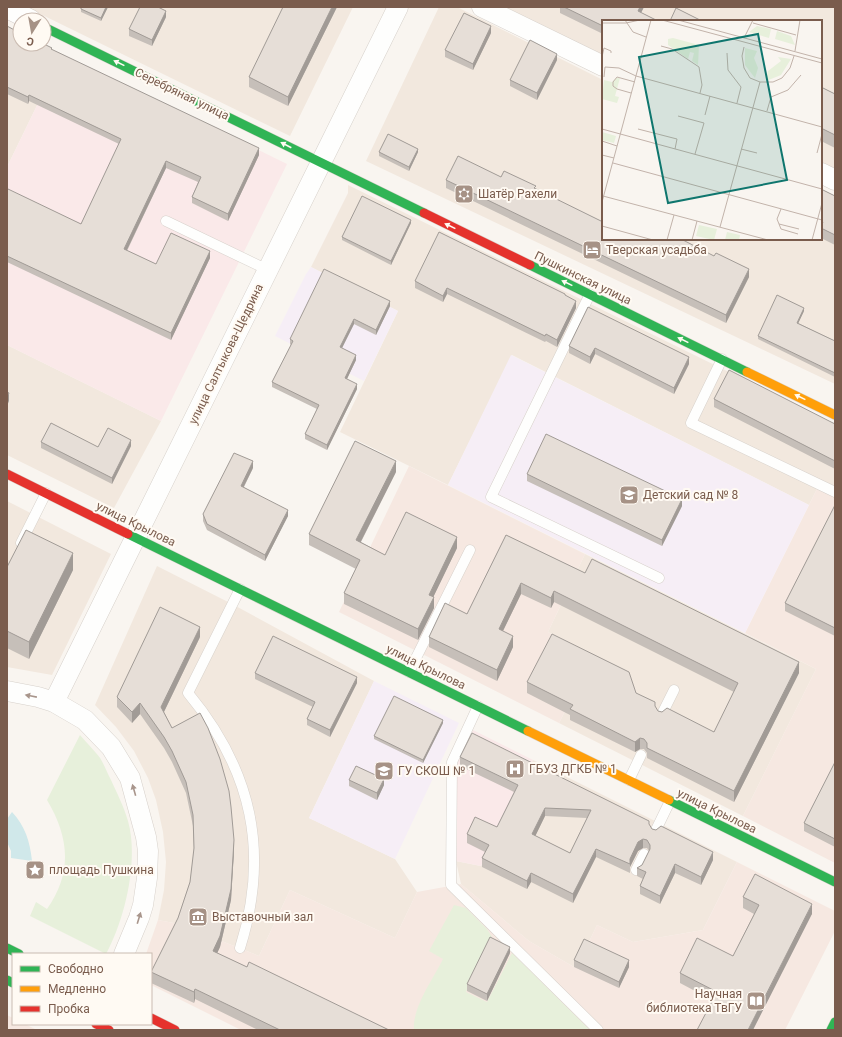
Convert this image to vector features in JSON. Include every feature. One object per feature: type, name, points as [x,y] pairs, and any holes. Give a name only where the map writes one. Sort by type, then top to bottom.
[{"type":"street","name":"улица Салтыкова-Щедрина","points":[[54,702],[398,7]]},
{"type":"street","points":[[482,7],[602,66]]},
{"type":"street","name":"Серебряная улица","points":[[52,30],[321,162]]},
{"type":"street","name":"Пушкинская улица","points":[[321,162],[835,415]]},
{"type":"street","points":[[822,174],[835,180]]},
{"type":"street","name":"улица Крылова","points":[[7,474],[835,882]]},
{"type":"street","points":[[7,691],[38,697],[54,702],[85,720],[111,747],[130,778],[142,817],[148,851],[145,892],[137,925],[124,953]]},
{"type":"street","points":[[7,948],[17,953]]},
{"type":"street","points":[[152,1018],[175,1030]]},
{"type":"street","points":[[831,1030],[835,1022]]},
{"type":"lane","points":[[166,221],[268,270]]},
{"type":"lane","points":[[590,294],[491,497],[658,578]]},
{"type":"lane","points":[[722,359],[692,422],[835,492]]},
{"type":"lane","points":[[18,549],[46,493]]},
{"type":"lane","points":[[410,672],[470,550]]},
{"type":"lane","points":[[240,589],[188,693],[217,732],[229,754],[241,782],[252,824],[254,889],[246,929],[240,948]]},
{"type":"lane","points":[[661,716],[674,690]]},
{"type":"lane","points":[[478,706],[452,762],[451,885],[598,1030]]},
{"type":"lane","points":[[629,780],[641,755]]},
{"type":"lane","points":[[655,832],[670,801]]},
{"type":"lane","points":[[636,870],[644,854]]},
{"type":"shaded area","points":[[26,7],[353,7],[290,136],[52,20],[52,12],[36,12]]},
{"type":"shaded area","points":[[439,7],[457,7],[602,80],[602,240],[822,240],[822,190],[835,196],[835,384],[366,161]]},
{"type":"shaded area","points":[[482,7],[835,7],[835,180],[822,174],[822,20],[602,20],[602,66]]},
{"type":"shaded area","points":[[7,28],[12,34],[12,52],[52,52],[52,49],[62,54],[7,167]]},
{"type":"shaded area","points":[[62,54],[287,164],[161,421],[7,345],[7,167]]},
{"type":"shaded area","points":[[348,185],[835,424],[835,492],[819,485],[809,505],[512,355],[448,485],[340,432],[398,311],[311,267],[348,193]]},
{"type":"shaded area","points":[[311,267],[398,311],[364,381],[275,336]]},
{"type":"shaded area","points":[[7,345],[161,421],[114,508],[7,455]]},
{"type":"shaded area","name":"Детский сад № 8","points":[[511,355],[809,505],[745,633],[448,485]]},
{"type":"shaded area","points":[[409,466],[585,554],[548,632],[593,655],[559,723],[339,612]]},
{"type":"shaded area","points":[[819,485],[835,492],[835,863],[743,816],[816,669],[745,633]]},
{"type":"shaded area","points":[[7,501],[111,554],[52,675],[7,667]]},
{"type":"shaded area","points":[[585,554],[816,669],[743,816],[559,723],[593,655],[548,632]]},
{"type":"shaded area","points":[[157,566],[232,604],[374,681],[309,818],[395,859],[417,892],[395,938],[290,890],[259,956],[179,924],[158,920],[164,890],[166,862],[163,832],[156,800],[148,778],[134,751],[116,727],[95,705]]},
{"type":"shaded area","name":"ГУ СКОШ № 1","points":[[374,681],[459,723],[395,859],[309,818]]},
{"type":"shaded area","points":[[473,730],[533,760],[481,866],[456,861],[457,764]]},
{"type":"shaded area","points":[[533,760],[737,862],[703,930],[633,942],[597,925],[587,946],[574,967],[529,941],[461,884],[456,861],[481,866]]},
{"type":"shaded area","points":[[737,862],[835,911],[835,931],[785,1030],[241,1030],[152,986],[152,953],[146,953],[158,920],[179,924],[259,956],[290,890],[395,938],[417,892],[461,884],[529,941],[574,967],[584,945],[587,946],[597,925],[633,942],[703,930]]},
{"type":"shaded area","points":[[7,1015],[12,1018],[12,1025],[27,1025],[37,1030],[7,1030]]},
{"type":"green space","points":[[80,735],[103,762],[128,821],[131,836],[131,871],[128,889],[119,924],[106,953],[30,916],[36,902],[47,909],[61,882],[64,868],[64,841],[60,827],[47,800]]},
{"type":"green space","points":[[454,905],[466,908],[487,929],[492,937],[466,992],[487,1002],[512,953],[590,1030],[414,1030],[416,1012],[443,959],[429,951]]},
{"type":"water","points":[[12,812],[24,828],[30,847],[32,861],[11,858],[11,851],[7,842],[7,819]]},
{"type":"building","points":[[81,7],[106,7],[101,18],[81,9]]},
{"type":"building","points":[[140,7],[158,7],[166,11],[152,40],[129,29]]},
{"type":"building","points":[[283,7],[332,7],[288,97],[249,77]]},
{"type":"building","points":[[564,7],[640,7],[638,11],[656,20],[602,20],[602,26]]},
{"type":"building","points":[[676,8],[700,20],[670,20]]},
{"type":"building","points":[[464,13],[491,26],[473,64],[445,50]]},
{"type":"building","points":[[7,26],[12,29],[12,52],[52,52],[52,49],[259,148],[228,214],[192,197],[201,177],[166,161],[124,249],[156,264],[171,233],[210,251],[171,333],[7,256],[8,189],[81,224],[121,139],[29,95],[28,97],[7,87]]},
{"type":"building","points":[[530,40],[557,54],[537,93],[510,80]]},
{"type":"building","points":[[822,88],[835,94],[835,135],[822,128]]},
{"type":"building","points":[[388,134],[418,149],[409,167],[379,152]]},
{"type":"building","points":[[458,156],[501,177],[504,171],[536,186],[534,188],[602,222],[602,240],[683,240],[714,256],[716,253],[749,269],[726,315],[446,180]]},
{"type":"building","points":[[822,190],[835,196],[835,235],[822,228]]},
{"type":"building","points":[[362,196],[411,220],[391,261],[342,237]]},
{"type":"building","points":[[439,232],[565,294],[576,301],[557,340],[546,334],[545,336],[447,288],[443,296],[415,281]]},
{"type":"building","points":[[324,269],[390,301],[376,330],[354,319],[340,347],[356,355],[345,378],[357,384],[327,445],[305,434],[319,405],[272,382],[293,341],[290,339]]},
{"type":"building","points":[[777,295],[804,308],[797,323],[835,341],[835,373],[758,336]]},
{"type":"building","points":[[588,307],[689,357],[674,388],[595,348],[590,357],[569,346]]},
{"type":"building","points":[[729,370],[835,424],[835,461],[714,399]]},
{"type":"building","points":[[51,423],[98,447],[108,428],[131,440],[112,478],[41,442]]},
{"type":"building","points":[[546,434],[682,499],[662,540],[527,474]]},
{"type":"building","points":[[355,441],[396,461],[356,540],[385,555],[406,512],[457,537],[429,595],[434,597],[418,629],[344,593],[360,560],[309,534]]},
{"type":"building","points":[[234,453],[253,461],[241,486],[288,510],[265,555],[207,524],[203,514]]},
{"type":"building","points":[[835,505],[835,628],[785,603]]},
{"type":"building","points":[[26,530],[73,553],[29,642],[7,631],[7,567]]},
{"type":"building","points":[[506,535],[585,573],[592,559],[799,662],[734,791],[647,748],[647,743],[644,739],[640,738],[635,742],[570,709],[573,705],[527,682],[552,634],[629,672],[636,693],[655,702],[655,706],[658,711],[662,712],[667,708],[714,732],[738,683],[554,591],[551,598],[521,583],[499,629],[513,636],[497,670],[429,637],[445,603],[467,614]]},
{"type":"building","points":[[160,607],[200,627],[161,707],[172,728],[200,713],[208,728],[220,759],[229,791],[234,840],[231,889],[220,936],[213,951],[247,967],[249,962],[389,1030],[280,1030],[195,989],[194,992],[152,972],[178,918],[190,882],[194,848],[193,815],[186,782],[164,737],[140,703],[132,712],[117,697]]},
{"type":"building","points":[[273,636],[357,677],[330,730],[307,719],[315,702],[255,673]]},
{"type":"building","points":[[394,696],[443,720],[423,760],[374,736]]},
{"type":"building","points":[[472,733],[649,821],[652,829],[656,830],[661,826],[713,852],[701,877],[675,864],[660,896],[640,886],[646,872],[637,868],[642,865],[650,849],[650,845],[647,840],[643,839],[638,842],[630,859],[630,864],[596,849],[573,894],[531,873],[527,881],[482,858],[489,845],[467,834],[475,817],[497,827],[518,785],[460,757]],"holes":[[[545,808],[591,810],[570,853],[532,834]]]},
{"type":"building","points":[[835,762],[835,839],[804,823]]},
{"type":"building","points":[[356,766],[384,779],[377,793],[349,780]]},
{"type":"building","points":[[755,874],[812,904],[748,1030],[697,1030],[717,992],[680,973],[697,938],[733,956],[759,905],[743,897]]},
{"type":"building","points":[[490,937],[510,947],[487,994],[467,984]]},
{"type":"building","points":[[584,939],[629,960],[619,982],[574,960]]},
{"type":"traffic: fast","points":[[52,31],[424,213]]},
{"type":"traffic: fast","points":[[530,265],[747,372]]},
{"type":"traffic: fast","points":[[128,534],[528,731]]},
{"type":"traffic: fast","points":[[669,800],[835,882]]},
{"type":"traffic: fast","points":[[7,948],[17,953]]},
{"type":"traffic: fast","points":[[7,980],[12,982]]},
{"type":"traffic: fast","points":[[831,1030],[835,1022]]},
{"type":"traffic: slow","points":[[747,372],[835,415]]},
{"type":"traffic: slow","points":[[528,731],[669,800]]},
{"type":"traffic: jam","points":[[424,213],[530,265]]},
{"type":"traffic: jam","points":[[7,474],[128,534]]},
{"type":"traffic: jam","points":[[152,1018],[175,1030]]},
{"type":"traffic: jam","points":[[98,1025],[109,1030]]},
{"type":"place","name":"Шатёр Рахели","points":[[464,194]]},
{"type":"place","name":"Тверская усадьба","points":[[592,250]]},
{"type":"place","name":"Детский сад № 8","points":[[629,495]]},
{"type":"place","name":"ГБУЗ ДГКБ № 1","points":[[515,769]]},
{"type":"place","name":"ГУ СКОШ № 1","points":[[384,771]]},
{"type":"place","name":"площадь Пушкина","points":[[35,870]]},
{"type":"place","name":"Выставочный зал","points":[[198,917]]},
{"type":"place","name":"Научная библиотека ТвГУ","points":[[756,1001]]}]
